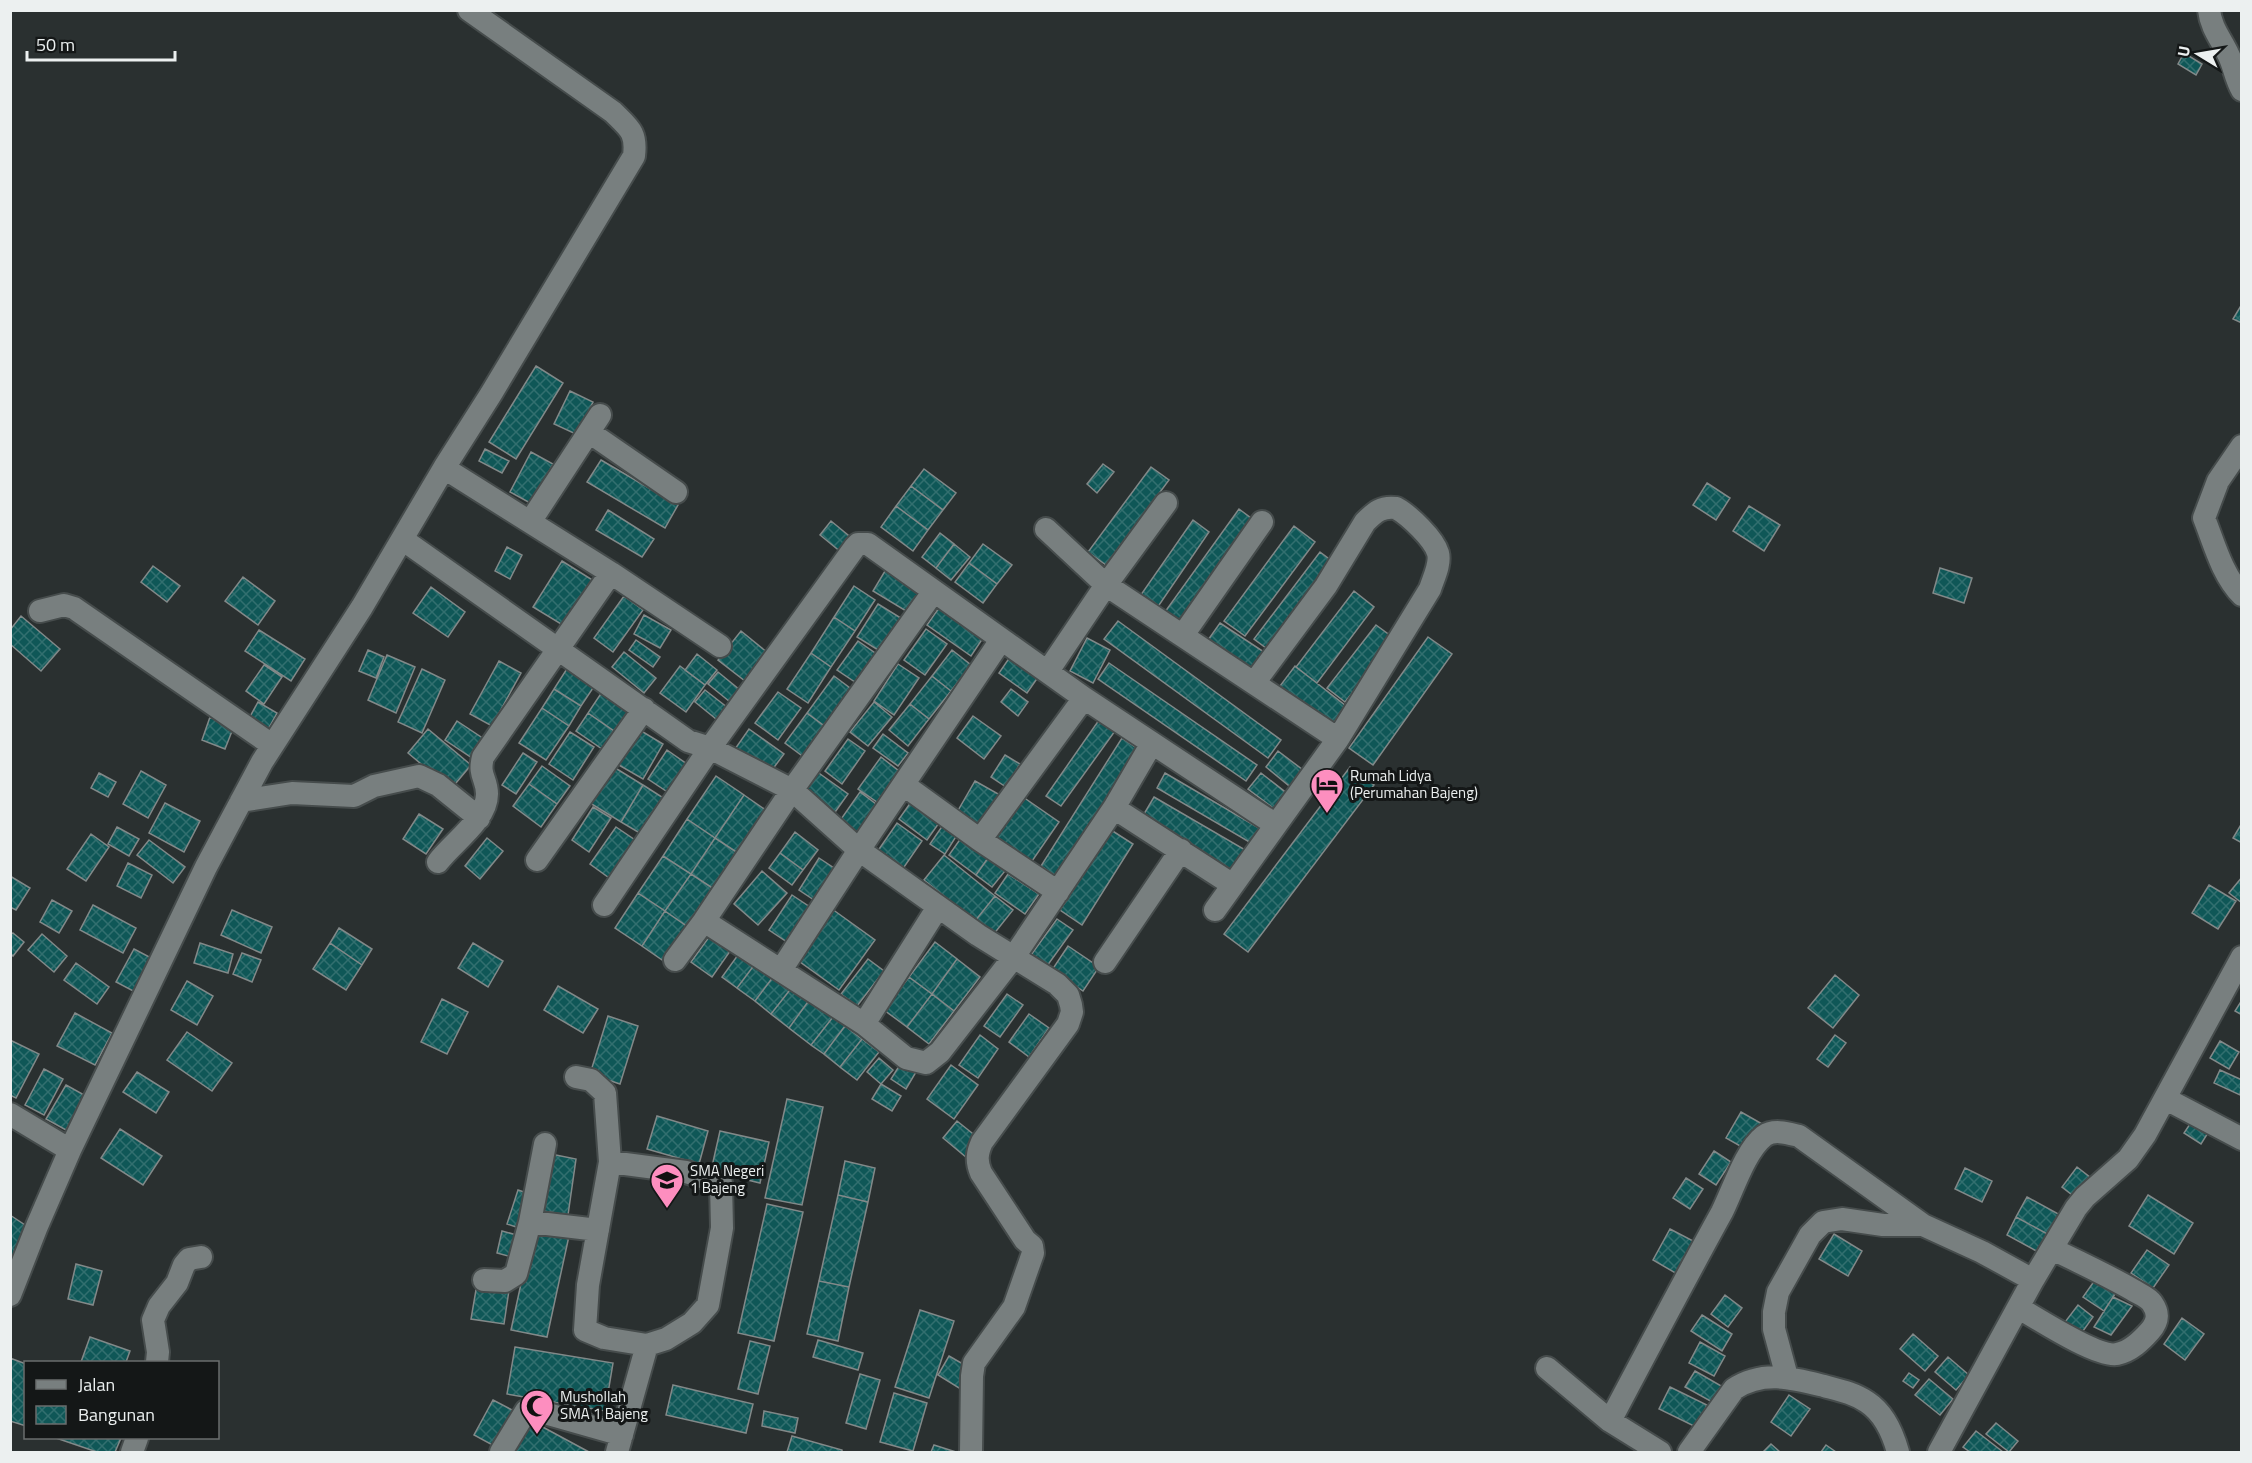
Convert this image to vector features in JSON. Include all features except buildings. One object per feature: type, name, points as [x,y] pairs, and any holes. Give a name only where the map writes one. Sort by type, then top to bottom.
[{"type":"street","points":[[10,1295],[70,1150],[206,867],[241,801],[272,745],[320,675],[444,468],[627,172],[634,156],[636,139],[632,130],[613,112],[469,10]]},
{"type":"street","points":[[2209,10],[2213,29],[2229,56],[2241,90]]},
{"type":"street","points":[[530,522],[595,423],[676,492]]},
{"type":"street","points":[[2241,446],[2218,481],[2204,518],[2223,566],[2234,588],[2241,595]]},
{"type":"street","points":[[444,468],[611,573],[720,646]]},
{"type":"street","points":[[1048,671],[1106,585],[1166,503]]},
{"type":"street","points":[[1215,910],[1338,739],[1425,599],[1437,569],[1438,553],[1418,524],[1396,508],[1380,508],[1365,522],[1326,586],[1254,683]]},
{"type":"street","points":[[1183,635],[1262,522]]},
{"type":"street","points":[[1046,529],[1106,585],[1338,739]]},
{"type":"street","points":[[402,539],[688,741],[710,748],[792,790],[859,850],[1013,958],[1057,984],[1068,995],[1072,1012],[1068,1024],[982,1142],[978,1152],[977,1162],[981,1173],[1025,1240],[1032,1246],[1033,1253],[1014,1307],[972,1369],[971,1452]]},
{"type":"street","points":[[604,905],[710,748],[858,544],[868,544],[875,548],[1084,698],[1276,825]]},
{"type":"street","points":[[438,862],[479,818],[487,794],[480,767],[483,757],[611,573]]},
{"type":"street","points":[[675,960],[792,790],[934,591]]},
{"type":"street","points":[[40,611],[64,605],[74,608],[272,745]]},
{"type":"street","points":[[781,970],[1001,640]]},
{"type":"street","points":[[980,840],[1084,698]]},
{"type":"street","points":[[537,860],[644,709]]},
{"type":"street","points":[[704,921],[864,1024],[906,1058],[926,1063],[940,1052],[1013,958],[1114,808],[1152,743]]},
{"type":"street","points":[[241,801],[292,793],[354,796],[396,779],[419,776],[438,786],[479,818]]},
{"type":"street","points":[[904,785],[980,840],[1058,892]]},
{"type":"street","points":[[1114,808],[1233,885]]},
{"type":"street","points":[[1105,962],[1181,850]]},
{"type":"street","points":[[864,1024],[938,907]]},
{"type":"street","points":[[1939,1452],[2052,1249],[2085,1197],[2128,1159],[2145,1135],[2239,965]]},
{"type":"street","points":[[576,1077],[591,1080],[605,1093],[610,1162],[588,1285],[585,1330],[604,1338],[647,1345],[666,1338],[692,1323],[708,1305],[722,1228],[721,1183],[686,1172],[610,1162]]},
{"type":"street","points":[[2166,1099],[2241,1139]]},
{"type":"street","points":[[10,1114],[70,1150]]},
{"type":"street","points":[[1610,1421],[1685,1277],[1723,1210],[1750,1154],[1762,1138],[1770,1132],[1799,1136],[1923,1225],[1982,1252],[2033,1280]]},
{"type":"street","points":[[484,1280],[505,1281],[516,1274],[530,1222],[545,1144]]},
{"type":"street","points":[[1787,1377],[1774,1329],[1774,1312],[1778,1292],[1810,1235],[1824,1222],[1842,1220],[1883,1225],[1923,1225]]},
{"type":"street","points":[[530,1222],[598,1230]]},
{"type":"street","points":[[2019,1308],[2102,1353],[2118,1354],[2140,1344],[2155,1326],[2158,1318],[2157,1311],[2150,1300],[2106,1275],[2052,1249]]},
{"type":"street","points":[[157,1361],[153,1320],[159,1306],[177,1284],[184,1265],[189,1259],[201,1257]]},
{"type":"street","points":[[501,1452],[526,1411],[534,1410],[620,1444],[647,1345]]},
{"type":"street","points":[[1546,1368],[1610,1421],[1660,1452]]},
{"type":"street","points":[[1689,1452],[1734,1389],[1758,1379],[1787,1377],[1848,1392],[1868,1402],[1883,1417],[1898,1452]]},
{"type":"place","name":"Rumah Lidya (Perumahan Bajeng)","points":[[1327,814]]},
{"type":"place","name":"SMA Negeri 1 Bajeng","points":[[667,1209]]},
{"type":"place","name":"Mushollah SMA 1 Bajeng","points":[[537,1435]]}]
